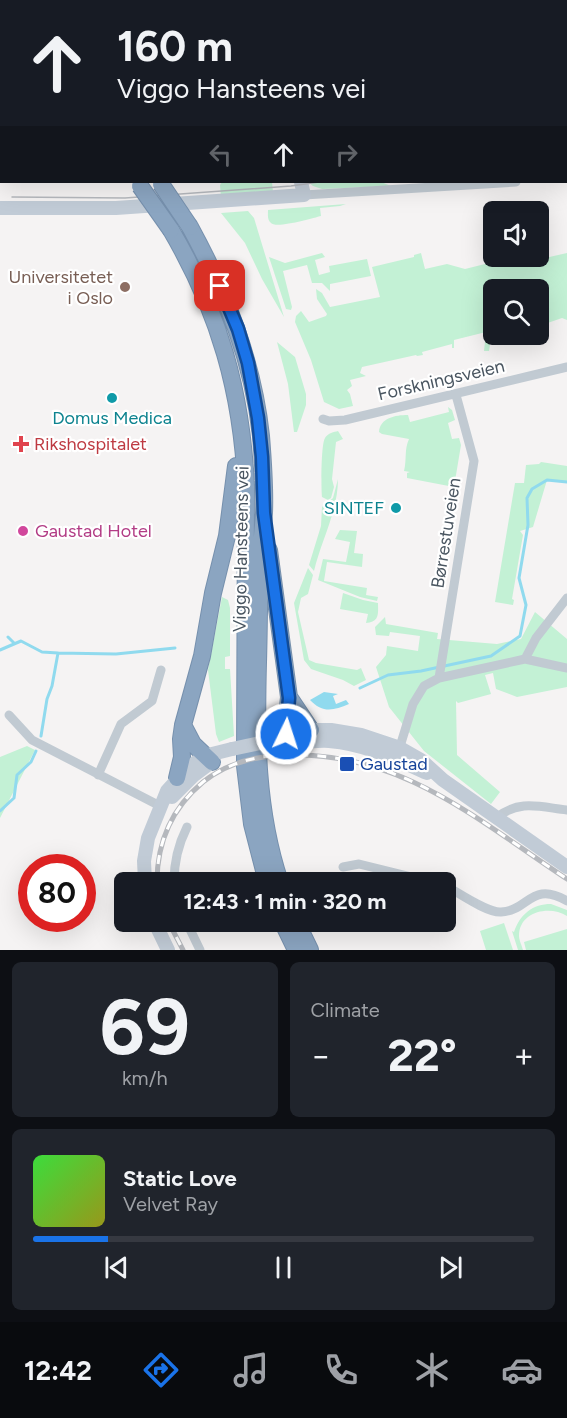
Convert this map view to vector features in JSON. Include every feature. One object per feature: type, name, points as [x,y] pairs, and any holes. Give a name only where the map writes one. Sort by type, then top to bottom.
[{"type":"highway","name":"Viggo Hansteens vei","points":[[160,183],[190,227],[224,294],[248,363],[261,436],[264,513],[260,568],[258,765],[264,823],[277,872]]},
{"type":"highway","name":"Viggo Hansteens vei","points":[[138,184],[171,230],[188,260],[207,300],[232,375],[244,453],[246,506],[245,775],[252,824],[264,872]]},
{"type":"highway","points":[[177,778],[182,757],[183,725],[202,656],[213,592],[227,536],[236,477],[230,397],[211,326],[207,300]]},
{"type":"highway","points":[[264,513],[289,698],[280,739]]},
{"type":"highway","points":[[289,698],[311,730]]},
{"type":"highway","points":[[183,725],[189,738],[218,755]]},
{"type":"highway","points":[[287,932],[296,950]]},
{"type":"highway","points":[[301,932],[310,950]]},
{"type":"main road","points":[[0,208],[116,208],[299,191]]},
{"type":"main road","points":[[145,872],[146,848],[152,826],[167,791],[177,778],[218,755],[311,730],[361,735],[398,753]]},
{"type":"main road","points":[[280,739],[346,743],[421,760],[443,780],[567,867]]},
{"type":"main road","points":[[162,807],[218,755]]},
{"type":"main road","points":[[159,932],[168,950]]},
{"type":"street","points":[[299,191],[492,183]]},
{"type":"street","name":"Forskningsveien","points":[[323,418],[329,421],[345,420],[567,367]]},
{"type":"street","name":"Børrestuveien","points":[[440,676],[474,461],[456,395]]},
{"type":"street","points":[[525,659],[536,638],[567,598]]},
{"type":"street","points":[[398,753],[416,696],[424,686],[440,676],[525,659],[567,668]]},
{"type":"street","points":[[98,775],[121,724],[152,701],[161,670]]},
{"type":"street","points":[[9,715],[32,740],[162,807]]},
{"type":"street","points":[[496,818],[506,810],[518,805],[567,810]]},
{"type":"street","points":[[174,872],[177,850],[188,827]]},
{"type":"street","points":[[343,867],[359,864],[391,872]]},
{"type":"street","points":[[456,891],[493,911],[503,912],[538,894],[551,893],[567,901]]},
{"type":"street","points":[[191,932],[200,950]]},
{"type":"green space","points":[[221,183],[272,183],[273,192],[221,197]]},
{"type":"green space","points":[[309,183],[384,183],[391,186],[322,189]]},
{"type":"green space","points":[[346,204],[320,208],[321,216],[280,225],[274,225],[268,219],[268,210]]},
{"type":"green space","points":[[248,211],[254,218],[284,317],[245,243],[221,213]]},
{"type":"green space","points":[[322,253],[325,257],[315,260],[319,275],[330,272],[329,266],[367,259],[371,276],[330,284],[330,291],[322,283],[312,283],[307,265],[283,271],[292,307],[291,310],[286,309],[269,257],[285,263]]},
{"type":"green space","points":[[421,253],[425,269],[447,264],[465,269],[483,264],[483,267],[549,267],[549,257],[567,253],[567,320],[562,318],[549,323],[549,279],[483,279],[483,333],[454,340],[454,348],[452,344],[422,352],[423,355],[362,367],[360,373],[366,376],[350,380],[352,386],[347,390],[353,406],[339,409],[324,402],[311,360],[295,322],[296,316],[301,311],[309,322],[326,316],[327,314],[317,299],[316,289],[322,293],[330,307],[380,297],[372,267],[414,257]]},
{"type":"green space","points":[[277,342],[295,357],[306,394],[306,405],[297,432],[294,432],[288,384]]},
{"type":"green space","points":[[485,345],[490,345],[489,351],[484,351]]},
{"type":"green space","points":[[448,407],[452,410],[455,420],[448,423],[452,439],[459,438],[461,445],[454,487],[407,478],[407,473],[410,472],[404,471],[409,439],[382,434],[379,432],[382,423],[389,418],[403,415],[408,415],[410,422],[449,412]]},
{"type":"green space","points":[[338,431],[343,439],[336,442],[332,479],[334,487],[331,498],[328,500],[322,497],[323,448],[326,436]]},
{"type":"green space","points":[[541,462],[567,466],[567,482],[547,480],[533,527],[520,531],[523,535],[512,599],[514,600],[513,605],[495,602],[515,483],[524,483],[526,465]]},
{"type":"green space","points":[[338,479],[335,503],[314,571],[309,565],[321,526],[322,507],[333,498]]},
{"type":"green space","points":[[340,530],[357,531],[354,553],[363,554],[362,567],[327,562],[324,581],[367,588],[366,595],[378,597],[377,601],[360,597],[318,580],[323,559],[346,562],[350,542],[335,539]]},
{"type":"green space","points":[[308,568],[313,575],[308,594],[301,598],[298,612],[309,660],[357,670],[361,668],[366,680],[354,686],[311,669],[304,660],[294,603]]},
{"type":"green space","points":[[343,593],[378,603],[376,619],[366,623],[368,614],[340,609]]},
{"type":"green space","points":[[222,597],[228,600],[230,608],[230,656],[225,657],[225,669],[230,669],[234,736],[219,742],[208,670]]},
{"type":"green space","points":[[535,612],[567,639],[567,687],[517,697],[496,689],[493,673],[485,675],[491,694],[458,703],[456,701],[457,755],[500,792],[491,804],[424,751],[389,707],[376,667],[386,655],[387,646],[418,651],[420,636],[390,632],[389,636],[376,635],[375,627],[385,617],[386,624],[438,633],[437,639],[497,644],[521,639]]},
{"type":"green space","points":[[27,746],[35,750],[0,818],[0,757]]},
{"type":"green space","points":[[544,904],[567,910],[567,916],[544,911],[530,916],[520,928],[519,938],[523,950],[518,950],[512,931],[514,932],[528,911]]},
{"type":"green space","points":[[504,923],[513,950],[486,950],[480,931]]},
{"type":"green space","points":[[567,929],[567,950],[526,950],[524,942]]},
{"type":"water","points":[[324,692],[338,694],[333,696],[336,704],[346,700],[349,704],[338,708],[323,709],[310,700]]},
{"type":"waterway","points":[[360,688],[388,675],[421,671],[491,656],[520,636],[526,605],[519,578],[528,525],[527,498],[532,489],[547,480],[567,482]]},
{"type":"waterway","points":[[8,637],[14,643]]},
{"type":"waterway","points":[[0,650],[21,641],[42,652],[58,653],[116,654],[175,648]]},
{"type":"waterway","points":[[41,736],[58,653]]},
{"type":"waterway","points":[[0,811],[14,798],[17,775],[31,762],[36,751]]},
{"type":"tram line","points":[[12,197],[125,198],[312,183]]},
{"type":"railway","points":[[158,872],[160,853],[168,827],[192,792],[212,775],[232,765],[262,757],[284,755],[326,757],[365,764],[401,777],[468,812],[567,879]]},
{"type":"railway","points":[[174,932],[183,950]]},
{"type":"place","name":"Universitetet i Oslo","points":[[125,287]]},
{"type":"place","name":"Domus Medica","points":[[112,398]]},
{"type":"place","name":"Rikshospitalet","points":[[21,444]]},
{"type":"place","name":"SINTEF","points":[[396,508]]},
{"type":"place","name":"Gaustad Hotel","points":[[23,531]]},
{"type":"place","name":"Gaustad","points":[[347,764]]},
{"type":"route","points":[[220,286],[238,329],[248,363],[261,436],[264,513],[289,698],[286,734]]}]
